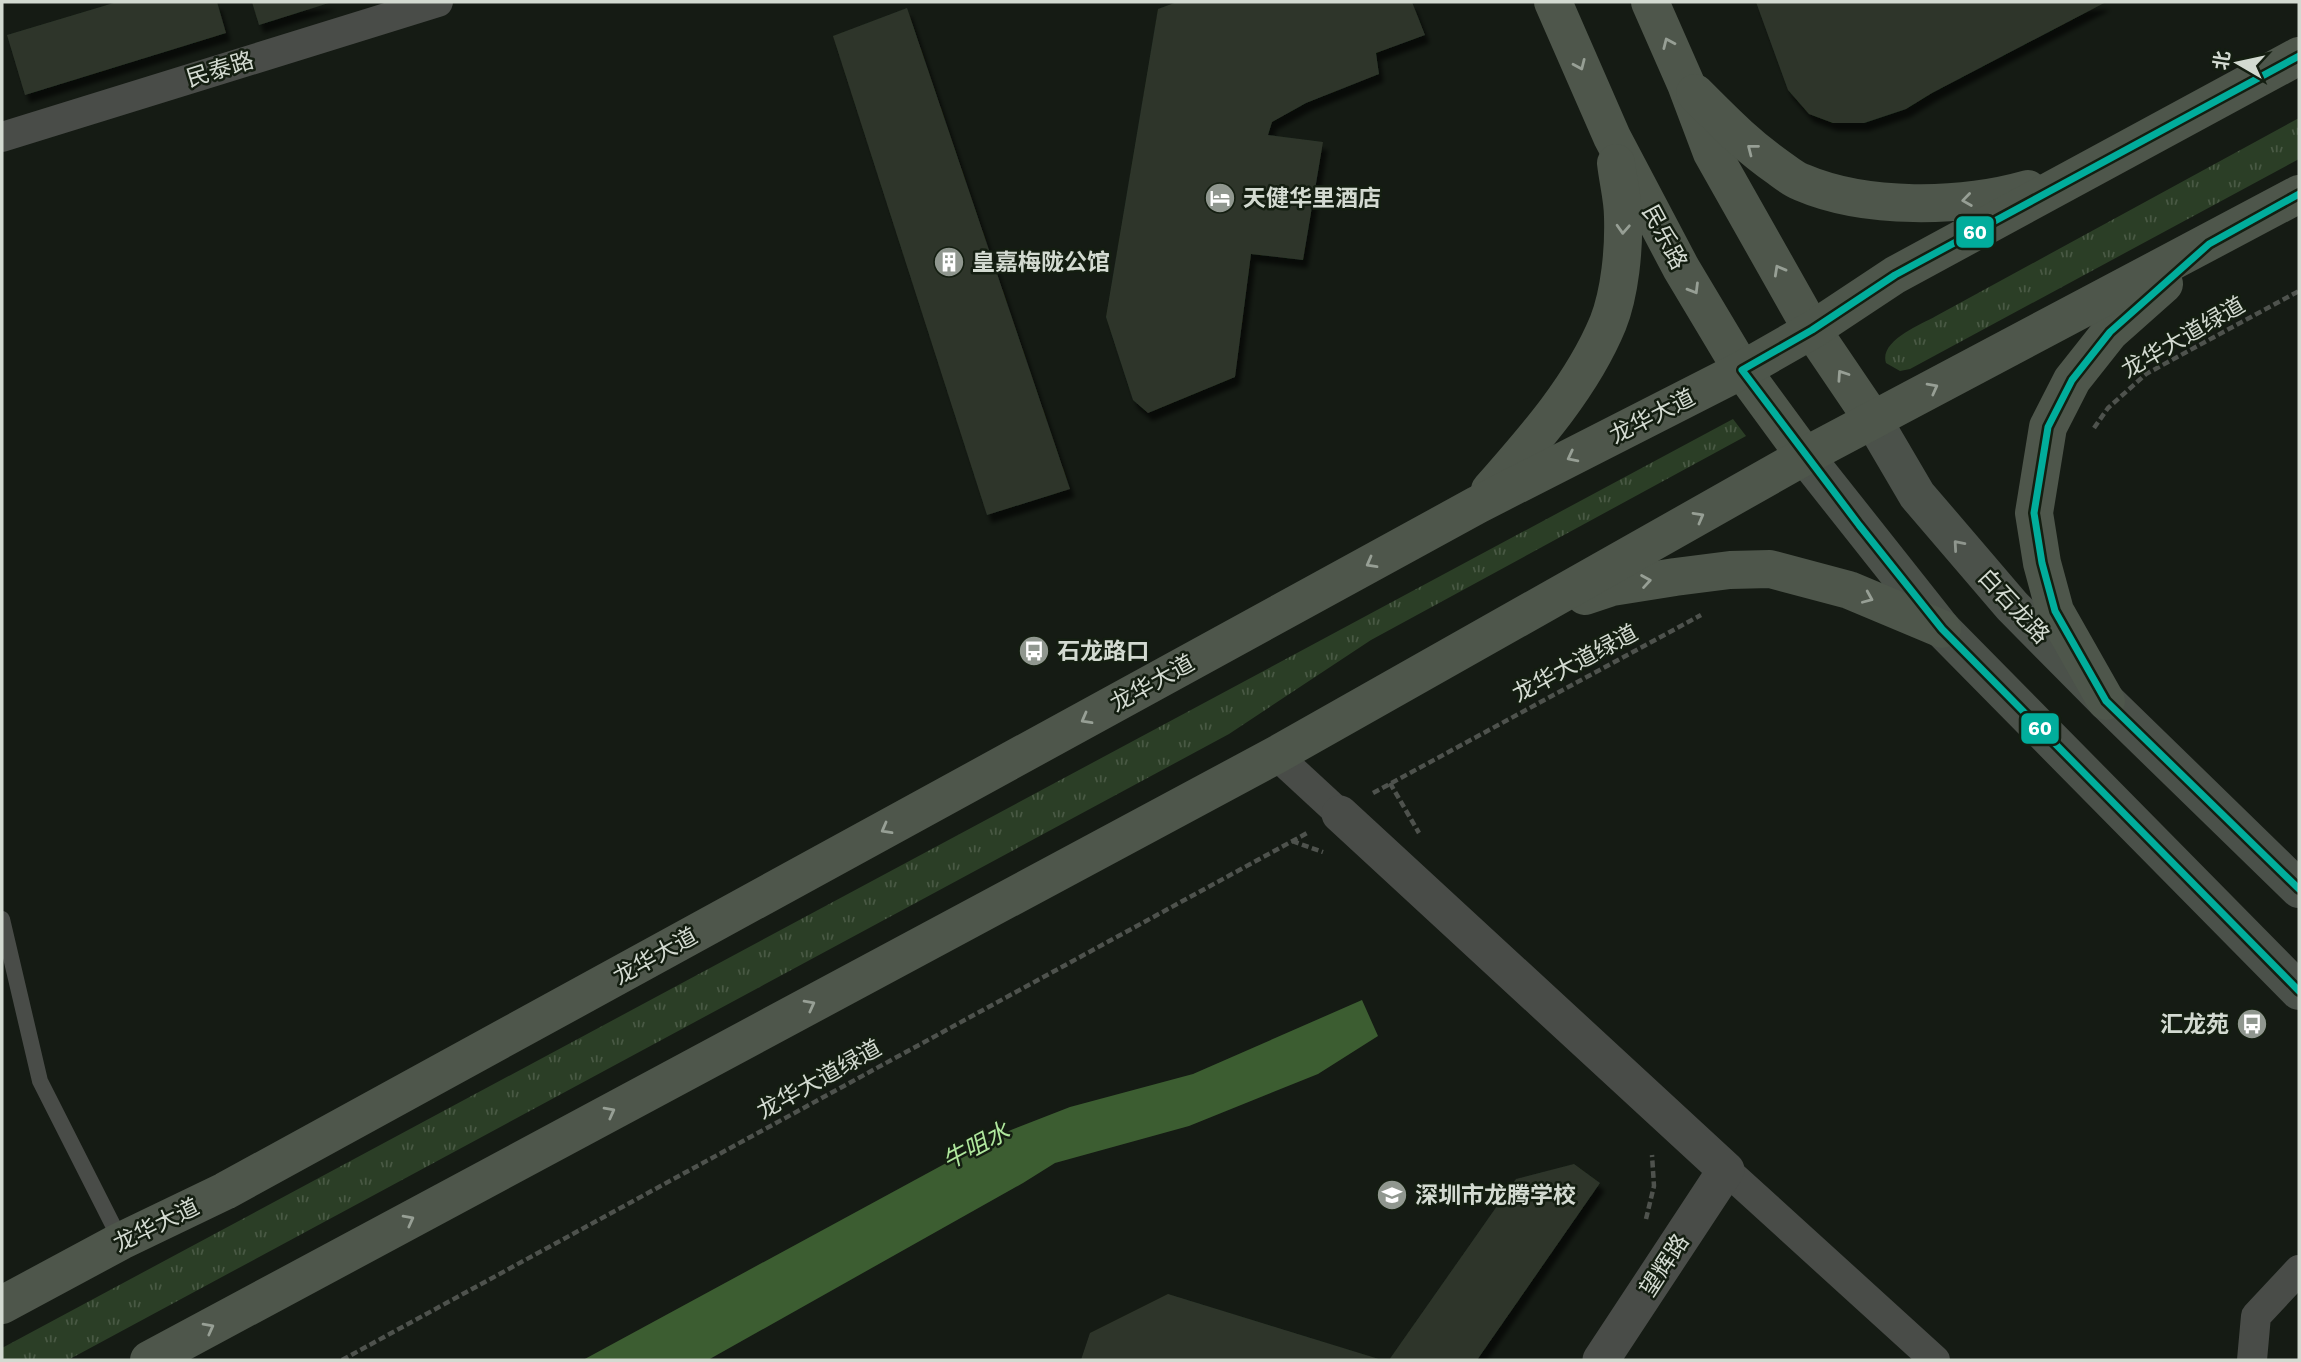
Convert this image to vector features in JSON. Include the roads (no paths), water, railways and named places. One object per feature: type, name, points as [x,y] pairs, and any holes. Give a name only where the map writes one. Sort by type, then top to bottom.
[{"type":"main road","name":"民乐路","points":[[1553,2],[1612,137],[1681,268],[1742,370],[1805,456]]},
{"type":"main road","points":[[1650,2],[1686,84],[1712,153],[1812,330],[1873,420]]},
{"type":"main road","name":"龙华大道","points":[[2,1306],[121,1241],[225,1191],[1478,505],[1742,370],[1812,330],[1895,275],[2299,56]]},
{"type":"main road","points":[[1686,84],[1749,148],[1799,182],[1846,196],[1900,202],[1956,202],[2014,193],[2081,174]]},
{"type":"main road","points":[[1478,505],[1531,444],[1564,398],[1587,364],[1608,321],[1621,266],[1623,216],[1612,137]]},
{"type":"main road","points":[[149,1360],[1276,755],[1805,456],[2299,194]]},
{"type":"main road","points":[[2106,701],[2055,611],[2042,563],[2034,513],[2048,427],[2071,380],[2110,331],[2209,244]]},
{"type":"main road","name":"白石龙路","points":[[1873,420],[1917,495],[2012,606],[2299,889]]},
{"type":"main road","points":[[1805,456],[1942,629],[2299,991]]},
{"type":"main road","points":[[1510,621],[1612,587],[1730,570],[1770,569],[1849,590],[1942,629]]},
{"type":"street","name":"民泰路","points":[[2,137],[438,2]]},
{"type":"street","points":[[1276,755],[1327,822],[1726,1170],[1935,1360]]},
{"type":"street","name":"望辉路","points":[[1601,1360],[1726,1170]]},
{"type":"street","points":[[2252,1360],[2256,1316],[2299,1270]]},
{"type":"lane","points":[[2,919],[40,1081],[121,1241]]},
{"type":"place","name":"天健华里酒店","points":[[1220,198]]},
{"type":"place","name":"皇嘉梅陇公馆","points":[[949,262]]},
{"type":"place","name":"石龙路口","points":[[1034,651]]},
{"type":"place","name":"汇龙苑","points":[[2252,1024]]},
{"type":"place","name":"深圳市龙腾学校","points":[[1392,1195]]},
{"type":"water label","name":"牛咀水","points":[[976,1146]]}]
